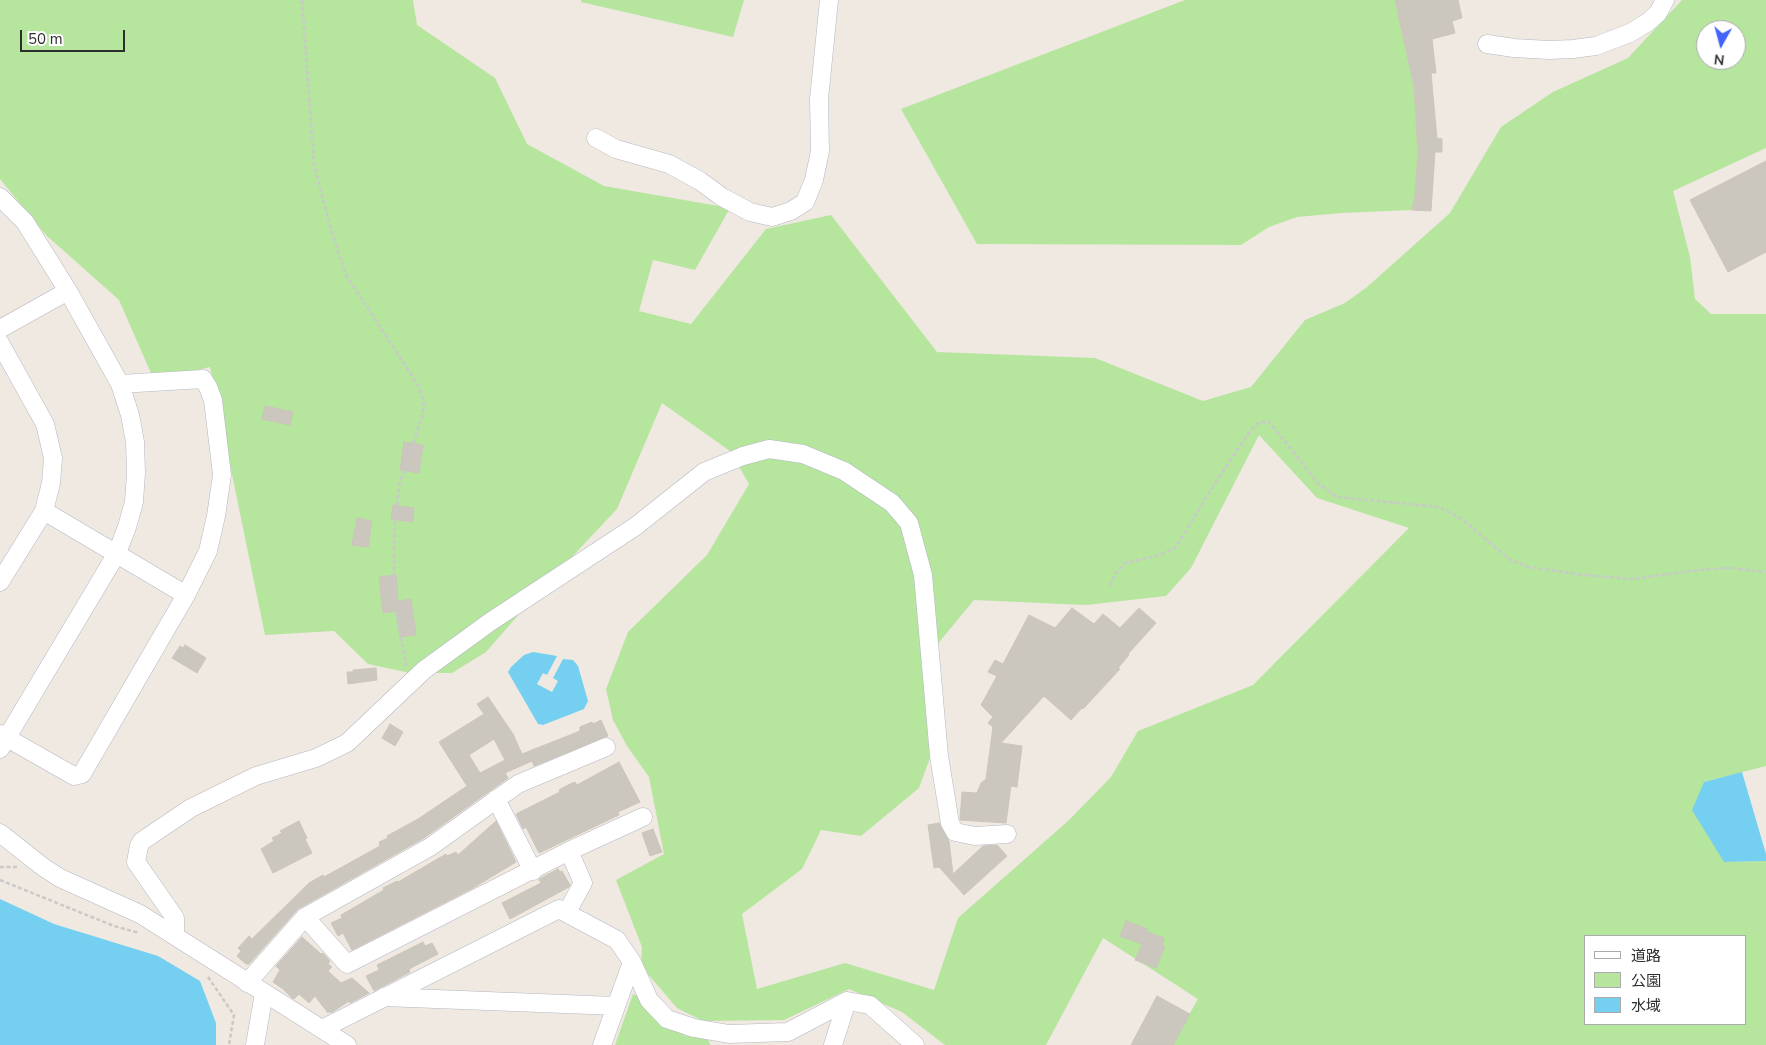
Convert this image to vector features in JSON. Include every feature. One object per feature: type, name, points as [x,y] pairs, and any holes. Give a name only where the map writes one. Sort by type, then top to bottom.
[{"type":"street","points":[[596,138],[616,149],[669,164],[750,212],[772,217],[791,211],[806,202],[816,173],[820,151],[819,99],[829,0]]},
{"type":"street","points":[[1487,44],[1549,50],[1596,46],[1630,32],[1648,22],[1658,13],[1665,0]]},
{"type":"street","points":[[0,197],[25,222],[68,291],[120,384],[130,415],[135,442],[136,473],[134,502],[117,553],[2,740],[74,776],[82,774],[186,595],[208,550],[216,516],[222,474],[213,400],[202,379],[120,384]]},
{"type":"street","points":[[0,330],[68,291]]},
{"type":"street","points":[[0,343],[45,424],[53,458],[51,482],[44,511],[7,554],[0,582]]},
{"type":"street","points":[[175,935],[175,918],[136,862],[139,846],[142,842],[191,808],[248,780],[316,758],[347,743],[424,670],[490,622],[636,526],[704,472],[743,456],[769,449],[804,454],[844,471],[892,503],[909,523],[923,575],[939,756],[950,822],[955,832],[975,836],[1007,834]]},
{"type":"street","points":[[44,511],[186,595]]},
{"type":"street","points":[[247,982],[305,917],[430,847],[518,784],[606,747]]},
{"type":"street","points":[[496,799],[533,870]]},
{"type":"street","points":[[305,917],[347,964],[570,851],[643,817]]},
{"type":"street","points":[[0,833],[60,878],[140,914],[322,1028],[342,1043]]},
{"type":"street","points":[[567,912],[583,883],[570,851]]},
{"type":"street","points":[[322,1028],[560,909],[616,940],[632,962],[650,1000],[667,1019],[721,1039],[788,1032],[847,1001],[870,1005],[914,1045]]},
{"type":"street","points":[[602,1045],[632,962]]},
{"type":"street","points":[[255,1045],[264,993]]},
{"type":"street","points":[[383,997],[616,1006]]},
{"type":"street","points":[[833,1045],[847,1001]]},
{"type":"path","points":[[302,0],[314,164],[330,226],[346,275],[418,385],[424,401],[422,417],[399,486],[394,536],[394,598],[410,684]]},
{"type":"path","points":[[1110,586],[1115,574],[1126,563],[1160,555],[1176,546],[1215,483],[1248,434],[1259,422],[1269,422],[1320,485],[1337,497],[1439,506],[1462,519],[1510,560],[1529,567],[1583,575],[1633,579],[1731,568],[1766,572]]},
{"type":"path","points":[[0,880],[114,926],[146,935]]},
{"type":"path","points":[[208,976],[234,1015],[229,1045]]},
{"type":"green space","points":[[0,0],[413,0],[417,25],[495,78],[527,144],[604,186],[730,208],[695,270],[653,260],[639,311],[691,324],[766,229],[831,215],[937,352],[1095,358],[1203,401],[1251,387],[1305,320],[1345,303],[1367,287],[1450,213],[1501,127],[1553,92],[1628,58],[1682,0],[1766,0],[1766,148],[1673,191],[1690,257],[1695,299],[1711,314],[1766,314],[1766,766],[1704,782],[1724,862],[1766,861],[1766,1045],[1172,1045],[1198,999],[1103,938],[1046,1045],[945,1045],[902,1012],[849,989],[784,1020],[703,1021],[677,1008],[641,966],[642,947],[616,880],[664,854],[649,777],[627,746],[613,720],[606,689],[628,632],[707,555],[749,484],[730,451],[662,403],[617,509],[535,596],[486,652],[452,673],[410,673],[368,664],[334,631],[265,635],[210,367],[154,380],[119,300],[46,235],[0,179]],"holes":[[[1259,435],[1317,498],[1409,528],[1253,685],[1138,731],[1111,777],[1068,821],[958,918],[934,990],[845,963],[757,989],[742,914],[802,869],[821,830],[861,836],[919,788],[942,725],[921,664],[974,600],[1086,605],[1166,596],[1191,568]]]},
{"type":"green space","points":[[581,0],[744,0],[733,37],[581,2]]},
{"type":"green space","points":[[1185,0],[1395,0],[1414,86],[1418,153],[1412,210],[1297,217],[1269,227],[1241,245],[977,244],[901,109]]},
{"type":"green space","points":[[633,994],[640,997],[650,1014],[666,1026],[686,1036],[708,1038],[710,1045],[615,1045]]},
{"type":"water","points":[[533,652],[557,656],[547,675],[543,673],[537,684],[552,692],[558,681],[553,678],[563,659],[573,660],[578,666],[588,701],[584,709],[543,725],[538,724],[508,672],[524,655]]},
{"type":"water","points":[[1742,772],[1766,854],[1766,861],[1724,862],[1692,810],[1704,782]]},
{"type":"water","points":[[0,899],[54,924],[158,956],[200,981],[216,1023],[216,1045],[0,1045]]},
{"type":"building","points":[[1395,0],[1458,0],[1462,18],[1452,21],[1455,33],[1432,39],[1436,73],[1431,73],[1437,138],[1442,139],[1442,152],[1435,152],[1431,211],[1412,210],[1418,153],[1414,86]]},
{"type":"building","points":[[1766,161],[1766,252],[1728,272],[1690,200]]},
{"type":"building","points":[[265,406],[293,412],[290,425],[262,419]]},
{"type":"building","points":[[404,442],[423,445],[419,473],[400,470]]},
{"type":"building","points":[[393,505],[414,508],[413,522],[391,519]]},
{"type":"building","points":[[357,518],[372,521],[368,547],[352,545]]},
{"type":"building","points":[[396,575],[398,601],[411,599],[416,635],[400,637],[396,611],[383,613],[379,577]]},
{"type":"building","points":[[1072,608],[1094,624],[1103,614],[1120,628],[1139,608],[1156,623],[1128,654],[1118,668],[1120,669],[1071,720],[1044,696],[1001,743],[1022,746],[1017,787],[1011,786],[1006,823],[960,820],[962,792],[977,793],[981,783],[986,779],[993,727],[988,723],[993,717],[981,705],[997,676],[988,672],[995,660],[1003,664],[1029,615],[1055,628]]},
{"type":"building","points":[[185,645],[206,658],[197,673],[172,658],[180,646],[183,648]]},
{"type":"building","points":[[376,668],[377,680],[348,684],[347,672]]},
{"type":"building","points":[[488,697],[513,734],[522,754],[580,731],[580,727],[601,720],[608,736],[534,766],[532,761],[505,773],[508,778],[424,838],[298,909],[249,964],[246,964],[237,956],[241,951],[238,948],[249,936],[252,939],[309,883],[323,875],[324,877],[380,846],[379,842],[388,838],[387,836],[418,819],[467,786],[439,742],[484,714],[477,704]],"holes":[[[494,739],[505,760],[480,773],[469,755]]]},
{"type":"building","points":[[390,724],[403,732],[395,746],[382,738]]},
{"type":"building","points":[[619,762],[640,802],[618,812],[619,815],[539,853],[526,827],[523,829],[516,814],[560,792],[559,790],[570,784],[575,782],[577,785]]},
{"type":"building","points":[[299,821],[312,853],[273,873],[261,849],[274,841],[272,838],[282,833],[280,831]]},
{"type":"building","points":[[496,821],[516,862],[473,888],[352,950],[343,933],[338,936],[331,923],[342,918],[341,915],[384,890],[383,888],[398,882],[446,854],[447,856],[456,852],[458,855]]},
{"type":"building","points":[[939,823],[949,841],[953,874],[983,846],[997,845],[1007,856],[964,895],[939,867],[934,868],[928,825]]},
{"type":"building","points":[[653,829],[662,852],[650,856],[642,833]]},
{"type":"building","points":[[558,869],[560,872],[562,871],[570,885],[569,887],[510,919],[502,903],[541,883],[539,879]]},
{"type":"building","points":[[1126,921],[1148,929],[1147,932],[1164,938],[1162,945],[1165,946],[1156,968],[1135,960],[1142,944],[1120,936]]},
{"type":"building","points":[[302,937],[321,954],[323,953],[330,961],[328,964],[332,967],[328,971],[341,983],[352,978],[369,993],[350,1003],[349,1001],[328,1013],[315,996],[309,1003],[299,994],[294,999],[273,982],[280,970],[276,966]]},
{"type":"building","points":[[423,942],[425,946],[432,943],[438,954],[409,969],[410,972],[374,991],[366,976],[379,970],[377,965]]},
{"type":"building","points":[[1157,996],[1190,1014],[1173,1045],[1131,1045]]}]
